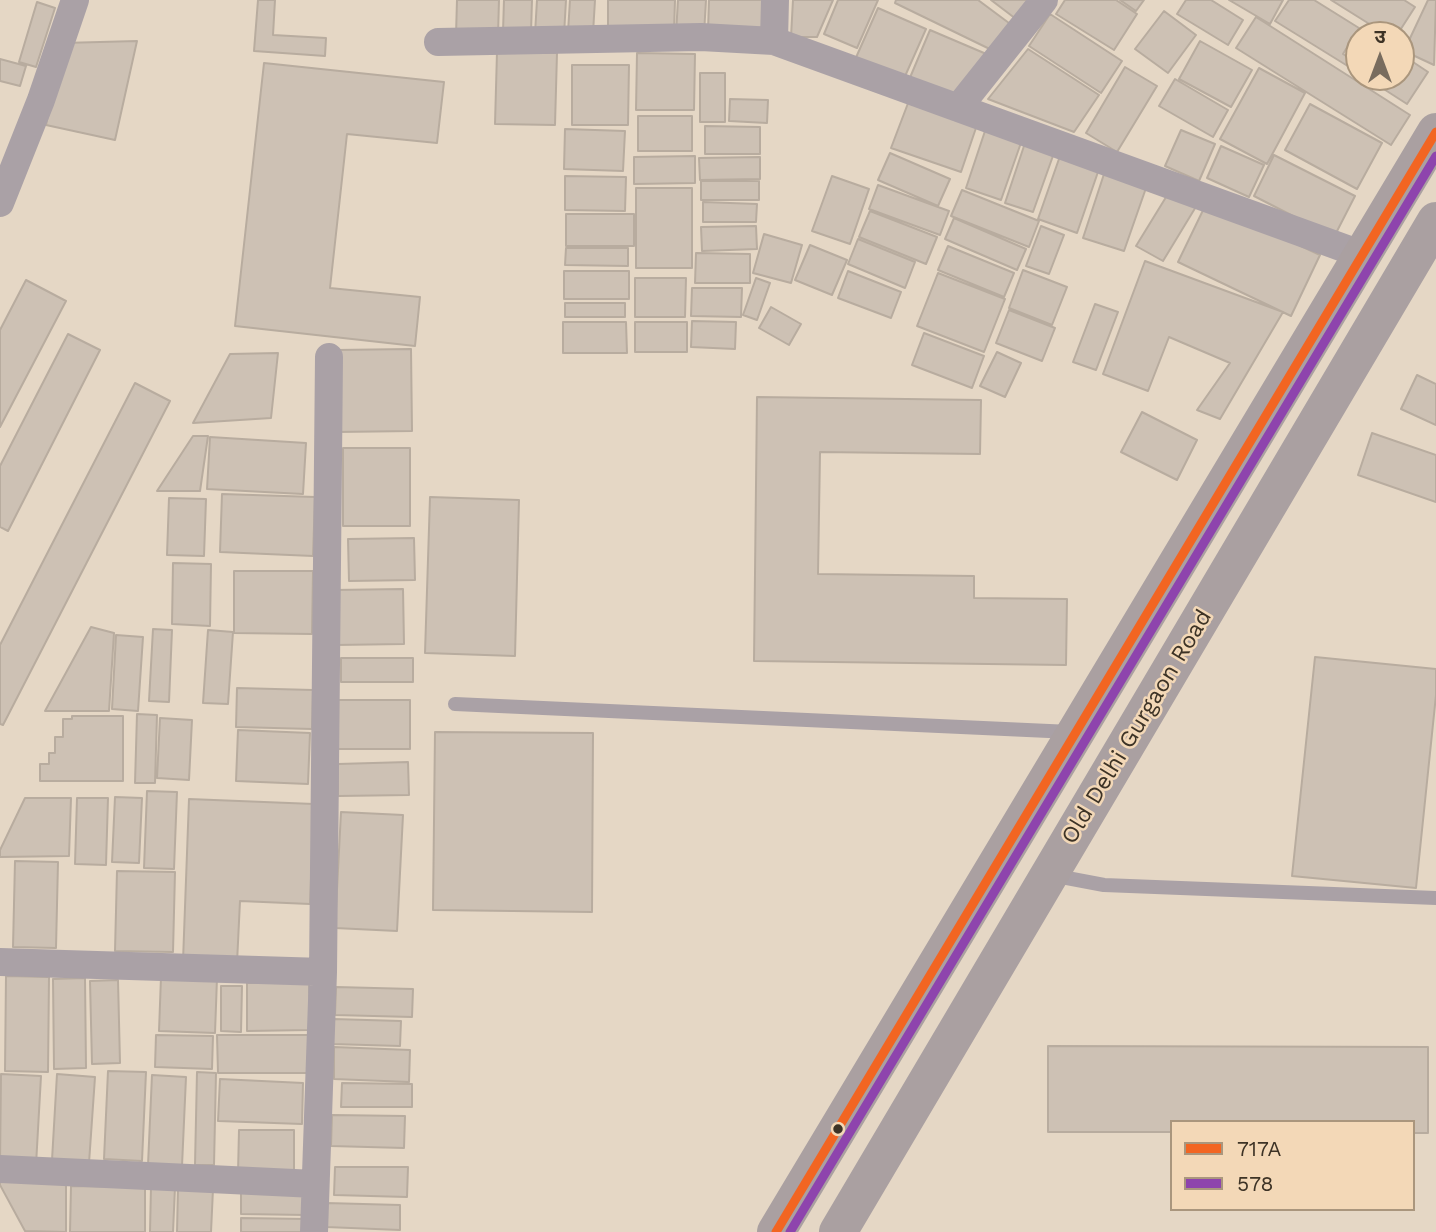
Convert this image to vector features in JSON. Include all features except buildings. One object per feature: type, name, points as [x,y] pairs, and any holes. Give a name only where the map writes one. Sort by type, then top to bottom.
[{"type":"main road","points":[[776,1232],[1436,132]]},
{"type":"main road","name":"Old Delhi Gurgaon Road","points":[[838,1232],[1436,221]]},
{"type":"main road","points":[[1048,778],[1091,804]]},
{"type":"street","points":[[0,203],[41,100],[75,0]]},
{"type":"street","points":[[774,41],[775,0]]},
{"type":"street","points":[[958,108],[1044,0]]},
{"type":"street","points":[[438,42],[701,37],[774,41],[1363,255]]},
{"type":"street","points":[[314,1232],[323,972],[329,356]]},
{"type":"street","points":[[0,962],[323,972]]},
{"type":"street","points":[[0,1169],[316,1184]]},
{"type":"lane","points":[[455,704],[1076,733]]},
{"type":"lane","points":[[1049,875],[1104,884],[1436,898]]},
{"type":"transit line","name":"717A","points":[[776,1232],[1436,132]]},
{"type":"transit line","name":"578","points":[[790,1232],[1436,156]]}]
